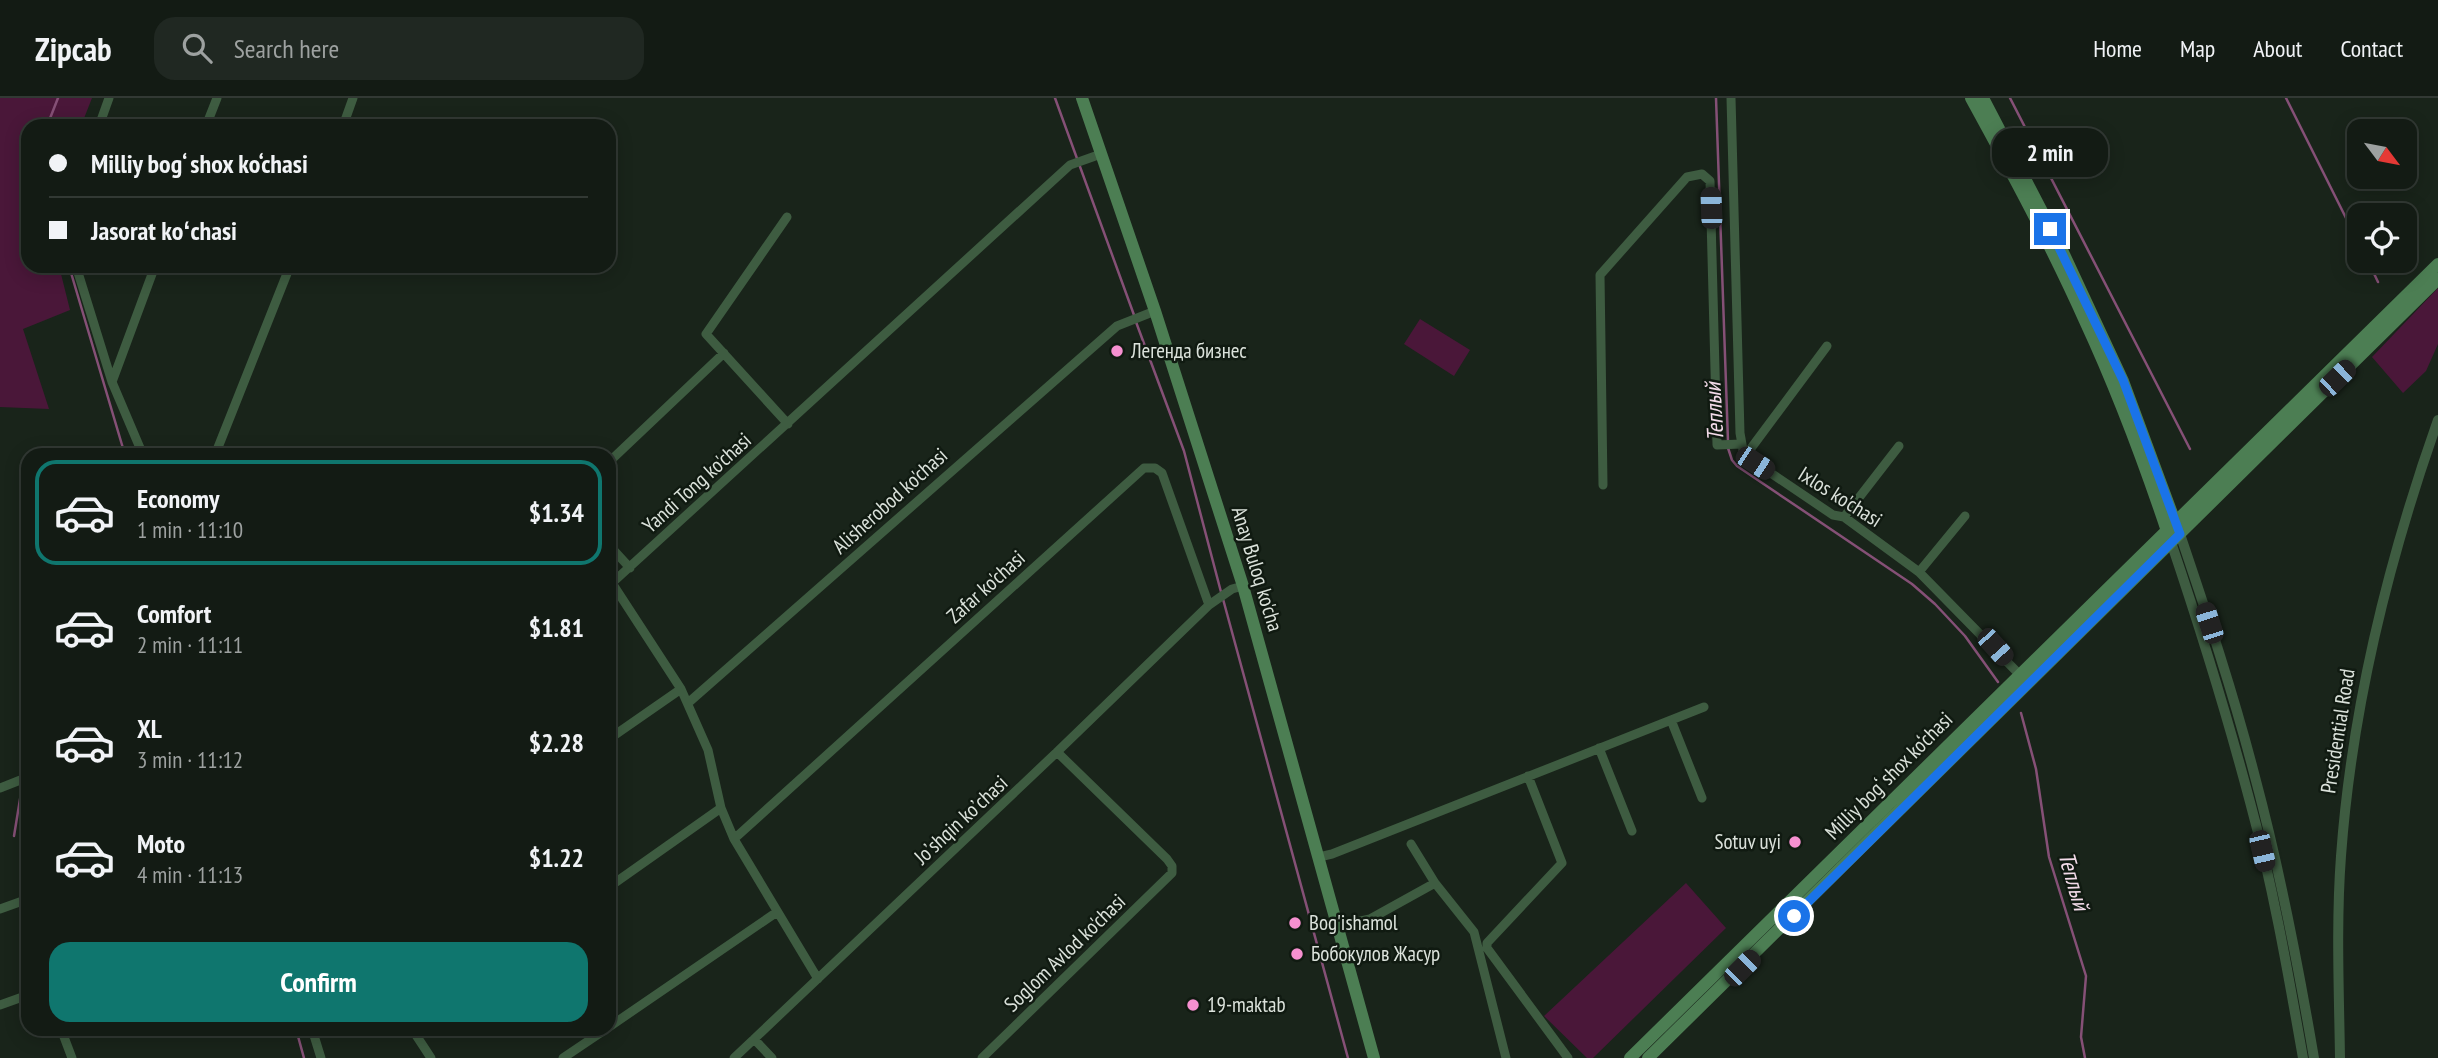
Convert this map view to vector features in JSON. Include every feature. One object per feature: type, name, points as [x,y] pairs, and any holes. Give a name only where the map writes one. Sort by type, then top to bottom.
[{"type":"main road","name":"Anay Buloq ko'cha","points":[[1082,98],[1096,156],[1150,313],[1238,587],[1319,857],[1374,1058]]},
{"type":"main road","points":[[1971,98],[2087,324],[2173,532]]},
{"type":"main road","points":[[1983,98],[2067,261],[2123,380],[2173,532]]},
{"type":"main road","points":[[2173,532],[2438,264]]},
{"type":"main road","points":[[2173,532],[2438,279]]},
{"type":"main road","name":"Milliy bog‘ shox ko‘chasi","points":[[1630,1058],[2020,675],[2173,532]]},
{"type":"main road","name":"Milliy bog‘ shox ko‘chasi","points":[[1648,1058],[1706,1003],[2173,532]]},
{"type":"main road","points":[[1695,993],[1706,1003]]},
{"type":"street","points":[[102,119],[109,98]]},
{"type":"street","points":[[209,119],[217,98]]},
{"type":"street","points":[[346,119],[353,98]]},
{"type":"street","points":[[1731,98],[1741,444],[1746,455],[1827,346]]},
{"type":"street","name":"Yandi Tong ko'chasi","points":[[616,580],[1074,163],[1096,156]]},
{"type":"street","points":[[1603,485],[1601,275],[1687,177],[1702,174],[1710,181],[1717,445],[1741,444]]},
{"type":"street","points":[[787,217],[706,334],[788,424]]},
{"type":"street","points":[[78,273],[112,382],[140,448]]},
{"type":"street","points":[[112,382],[152,273]]},
{"type":"street","points":[[218,448],[287,273]]},
{"type":"street","name":"Alisherobod ko'chasi","points":[[688,703],[1117,326],[1150,313]]},
{"type":"street","points":[[616,456],[724,353]]},
{"type":"street","name":"Presidential Road","points":[[2340,1058],[2341,856],[2356,728],[2371,647],[2395,554],[2438,420]]},
{"type":"street","points":[[1844,517],[1899,446]]},
{"type":"street","name":"Ixlos ko'chasi","points":[[1746,455],[1833,515],[1844,517],[1919,572],[2020,675]]},
{"type":"street","name":"Zafar ko'chasi","points":[[734,839],[1144,468],[1155,468],[1162,473],[1209,605]]},
{"type":"street","points":[[1919,572],[1965,516]]},
{"type":"street","points":[[2173,532],[2251,804],[2288,969],[2303,1058]]},
{"type":"street","points":[[2173,532],[2234,700],[2256,778],[2288,911],[2314,1058]]},
{"type":"street","points":[[616,553],[630,568]]},
{"type":"street","name":"Joʼshqin koʼchasi","points":[[734,1058],[1209,605],[1238,587]]},
{"type":"street","name":"Yandi Tong ko'chasi","points":[[616,589],[681,689],[708,750],[721,808],[734,839],[818,979]]},
{"type":"street","points":[[616,734],[681,689]]},
{"type":"street","points":[[1319,857],[1704,707]]},
{"type":"street","points":[[1671,720],[1702,798]]},
{"type":"street","points":[[1599,748],[1632,831]]},
{"type":"street","name":"Soglom Avlod ko'chasi","points":[[982,1058],[1172,873],[1172,866],[1167,859],[1057,752]]},
{"type":"street","points":[[1528,776],[1562,863],[1487,943],[1528,1005],[1568,1058]]},
{"type":"street","points":[[0,788],[21,779]]},
{"type":"street","points":[[616,882],[721,808]]},
{"type":"street","points":[[1411,844],[1435,883],[1474,932],[1506,1058]]},
{"type":"street","points":[[1338,926],[1370,919],[1435,883]]},
{"type":"street","points":[[0,909],[21,902]]},
{"type":"street","points":[[616,1022],[777,912]]},
{"type":"street","points":[[0,1005],[21,998]]},
{"type":"street","points":[[64,1036],[72,1058]]},
{"type":"street","points":[[314,1036],[321,1058]]},
{"type":"street","points":[[416,1036],[430,1058]]},
{"type":"street","points":[[563,1058],[595,1036]]},
{"type":"street","points":[[754,1039],[772,1058]]},
{"type":"shaded area","points":[[0,98],[92,98],[84,119],[21,119],[21,273],[61,273],[70,310],[23,329],[49,409],[0,407]]},
{"type":"shaded area","points":[[2438,288],[2438,344],[2426,371],[2403,393],[2372,357]]},
{"type":"shaded area","points":[[1420,319],[1470,350],[1454,376],[1404,344]]},
{"type":"shaded area","points":[[1686,883],[1726,928],[1593,1058],[1587,1058],[1544,1016]]},
{"type":"waterway","points":[[50,119],[58,98]]},
{"type":"waterway","points":[[1055,98],[1134,315]]},
{"type":"waterway","name":"Теплый","points":[[1716,98],[1728,441]]},
{"type":"waterway","points":[[2010,98],[2190,449]]},
{"type":"waterway","points":[[2286,98],[2347,220]]},
{"type":"waterway","points":[[71,273],[123,448]]},
{"type":"waterway","points":[[2374,273],[2378,282]]},
{"type":"waterway","points":[[1136,322],[1184,451],[1221,592]]},
{"type":"waterway","name":"Теплый","points":[[1728,448],[1737,466],[1912,584],[1965,636],[1998,682]]},
{"type":"waterway","points":[[1223,599],[1348,1058]]},
{"type":"waterway","name":"Теплый","points":[[2021,713],[2036,769],[2049,857],[2086,976],[2081,1037],[2085,1058]]},
{"type":"waterway","points":[[14,836],[21,793]]},
{"type":"waterway","points":[[298,1036],[304,1058]]},
{"type":"place","name":"Легенда бизнес","points":[[1117,351]]},
{"type":"place","name":"Sotuv uyi","points":[[1795,842]]},
{"type":"place","name":"Bog'ishamol","points":[[1295,923]]},
{"type":"place","name":"Бобокулов Жасур","points":[[1297,954]]},
{"type":"place","name":"19-maktab","points":[[1193,1005]]},
{"type":"route","points":[[1794,916],[2180,534],[2123,380],[2050,229]]}]
